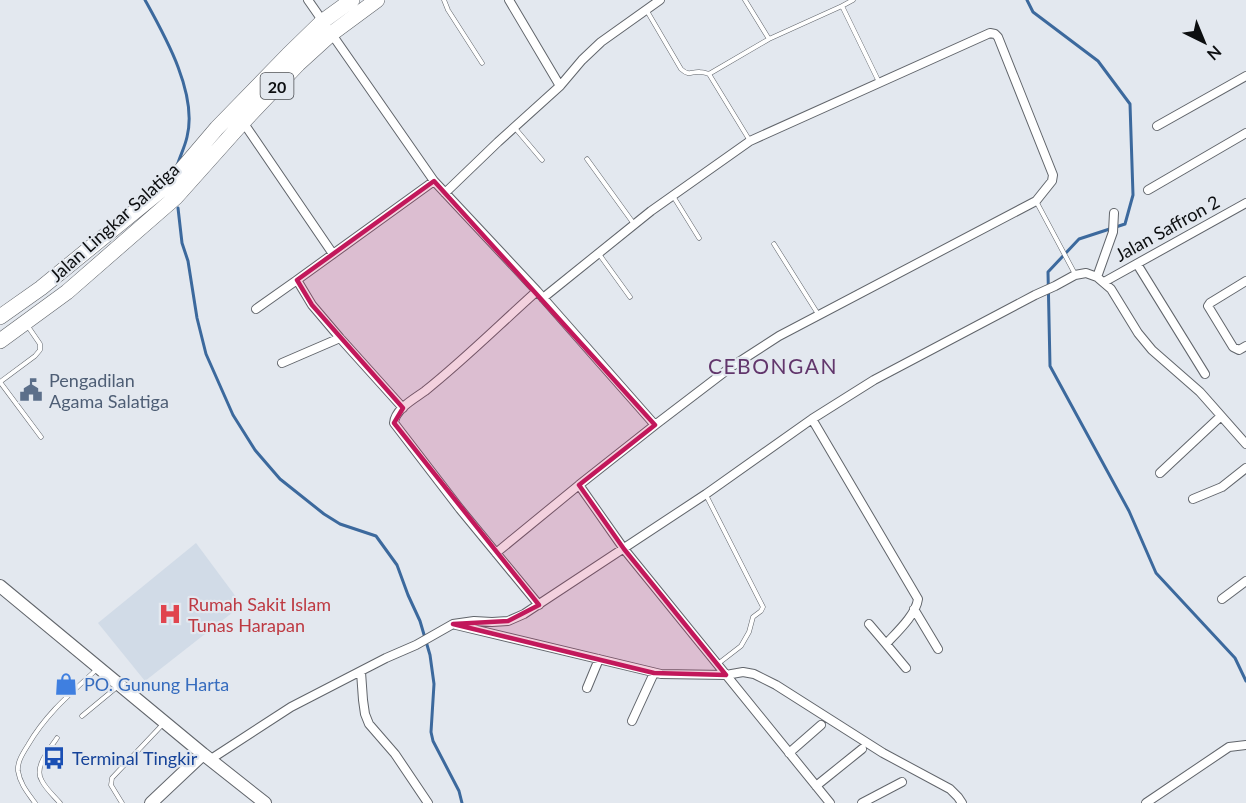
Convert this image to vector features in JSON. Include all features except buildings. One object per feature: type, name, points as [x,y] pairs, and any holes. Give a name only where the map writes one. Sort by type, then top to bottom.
[{"type":"highway","name":"Jalan Lingkar Salatiga","points":[[0,317],[41,288],[171,182],[217,128],[327,27],[352,0]]},
{"type":"highway","name":"Jalan Lingkar Salatiga","points":[[5,336],[67,292],[176,197],[298,64],[327,27],[377,0]]},
{"type":"main road","points":[[0,586],[265,803]]},
{"type":"main road","points":[[151,803],[207,756]]},
{"type":"street","points":[[308,0],[434,181],[540,294],[655,425]]},
{"type":"street","points":[[509,0],[560,86]]},
{"type":"street","points":[[445,193],[560,86],[582,60],[602,42],[660,0]]},
{"type":"street","points":[[496,553],[579,485],[731,367],[818,314],[1036,201],[1052,181],[1053,175],[995,34],[990,33],[750,141],[635,224],[598,254],[540,294],[396,415],[394,423],[496,553],[539,605]]},
{"type":"street","points":[[1157,126],[1246,76]]},
{"type":"street","points":[[243,122],[333,254]]},
{"type":"street","points":[[1148,190],[1246,133]]},
{"type":"street","points":[[256,309],[434,181]]},
{"type":"street","name":"Jalan Saffron 2","points":[[1100,280],[1137,264],[1246,203]]},
{"type":"street","points":[[1100,280],[1113,232],[1114,217]]},
{"type":"street","points":[[1137,264],[1205,374]]},
{"type":"street","points":[[207,756],[328,687],[430,638],[453,624],[474,621],[508,621],[524,614],[706,494],[812,419],[874,380],[1075,274],[1086,273],[1111,289],[1138,333],[1152,350],[1200,392],[1246,444]]},
{"type":"street","points":[[297,280],[312,305],[403,408]]},
{"type":"street","points":[[1246,281],[1210,303],[1208,307],[1233,347],[1239,350],[1246,346]]},
{"type":"street","points":[[0,317],[5,336]]},
{"type":"street","points":[[282,363],[340,338]]},
{"type":"street","points":[[1160,473],[1221,416]]},
{"type":"street","points":[[812,419],[918,599],[904,625],[886,644]]},
{"type":"street","points":[[1193,499],[1222,487],[1246,468]]},
{"type":"street","points":[[579,485],[624,549],[830,803]]},
{"type":"street","points":[[1222,599],[1246,581]]},
{"type":"street","points":[[914,609],[938,649]]},
{"type":"street","points":[[453,624],[654,672],[754,674],[776,685],[884,753],[950,789],[962,803]]},
{"type":"street","points":[[869,624],[906,668]]},
{"type":"street","points":[[588,688],[599,659]]},
{"type":"street","points":[[361,672],[365,714],[369,724],[395,754],[428,803]]},
{"type":"street","points":[[632,721],[654,672]]},
{"type":"street","points":[[789,753],[821,725]]},
{"type":"street","points":[[1146,803],[1158,800],[1229,747],[1246,745]]},
{"type":"street","points":[[816,786],[862,749]]},
{"type":"street","points":[[862,803],[902,782]]},
{"type":"lane","points":[[444,0],[482,63]]},
{"type":"lane","points":[[745,0],[769,39]]},
{"type":"lane","points":[[709,74],[769,39],[853,0]]},
{"type":"lane","points":[[842,6],[879,83]]},
{"type":"lane","points":[[647,10],[681,69],[686,73],[693,74],[700,71],[709,74],[750,141]]},
{"type":"lane","points":[[515,127],[542,160]]},
{"type":"lane","points":[[587,159],[635,224]]},
{"type":"lane","points":[[673,196],[699,238]]},
{"type":"lane","points":[[1036,201],[1075,274]]},
{"type":"lane","points":[[774,244],[818,314]]},
{"type":"lane","points":[[598,254],[630,297]]},
{"type":"lane","points":[[25,322],[40,344],[40,350],[0,382],[41,437]]},
{"type":"lane","points":[[706,494],[763,607],[753,617],[749,632],[741,646],[717,664]]},
{"type":"lane","points":[[35,803],[25,791],[20,777],[18,768],[21,756],[50,713],[99,667]]},
{"type":"lane","points":[[82,716],[120,685]]},
{"type":"lane","points":[[122,803],[111,785],[112,778],[165,722]]},
{"type":"lane","points":[[57,738],[41,764],[39,772],[41,780],[60,803]]},
{"type":"highlighted area","points":[[434,181],[655,425],[579,485],[624,549],[726,675],[654,673],[453,624],[508,621],[539,605],[394,423],[403,408],[312,305],[297,280]]},
{"type":"shaded area","name":"Rumah Sakit Islam Tunas Harapan","points":[[196,543],[242,605],[145,681],[98,623]]},
{"type":"waterway","points":[[145,0],[178,66],[188,103],[187,137],[178,163]]},
{"type":"waterway","points":[[1027,0],[1033,12],[1098,61],[1130,104],[1133,195],[1125,224],[1079,239],[1048,272],[1050,366],[1129,511],[1156,573],[1235,658],[1246,681]]},
{"type":"waterway","points":[[178,208],[182,243],[188,261],[197,318],[206,354],[233,415],[255,450],[280,479],[340,524],[376,536],[397,565],[420,621],[430,655],[434,684],[431,732],[433,741],[459,791],[462,803]]},
{"type":"place","name":"Pengadilan Agama Salatiga","points":[[31,390]]},
{"type":"place","name":"Rumah Sakit Islam Tunas Harapan","points":[[170,614]]},
{"type":"place","name":"PO. Gunung Harta","points":[[66,684]]},
{"type":"place","name":"Terminal Tingkir","points":[[54,758]]},
{"type":"district","name":"CEBONGAN","points":[[773,365]]}]
